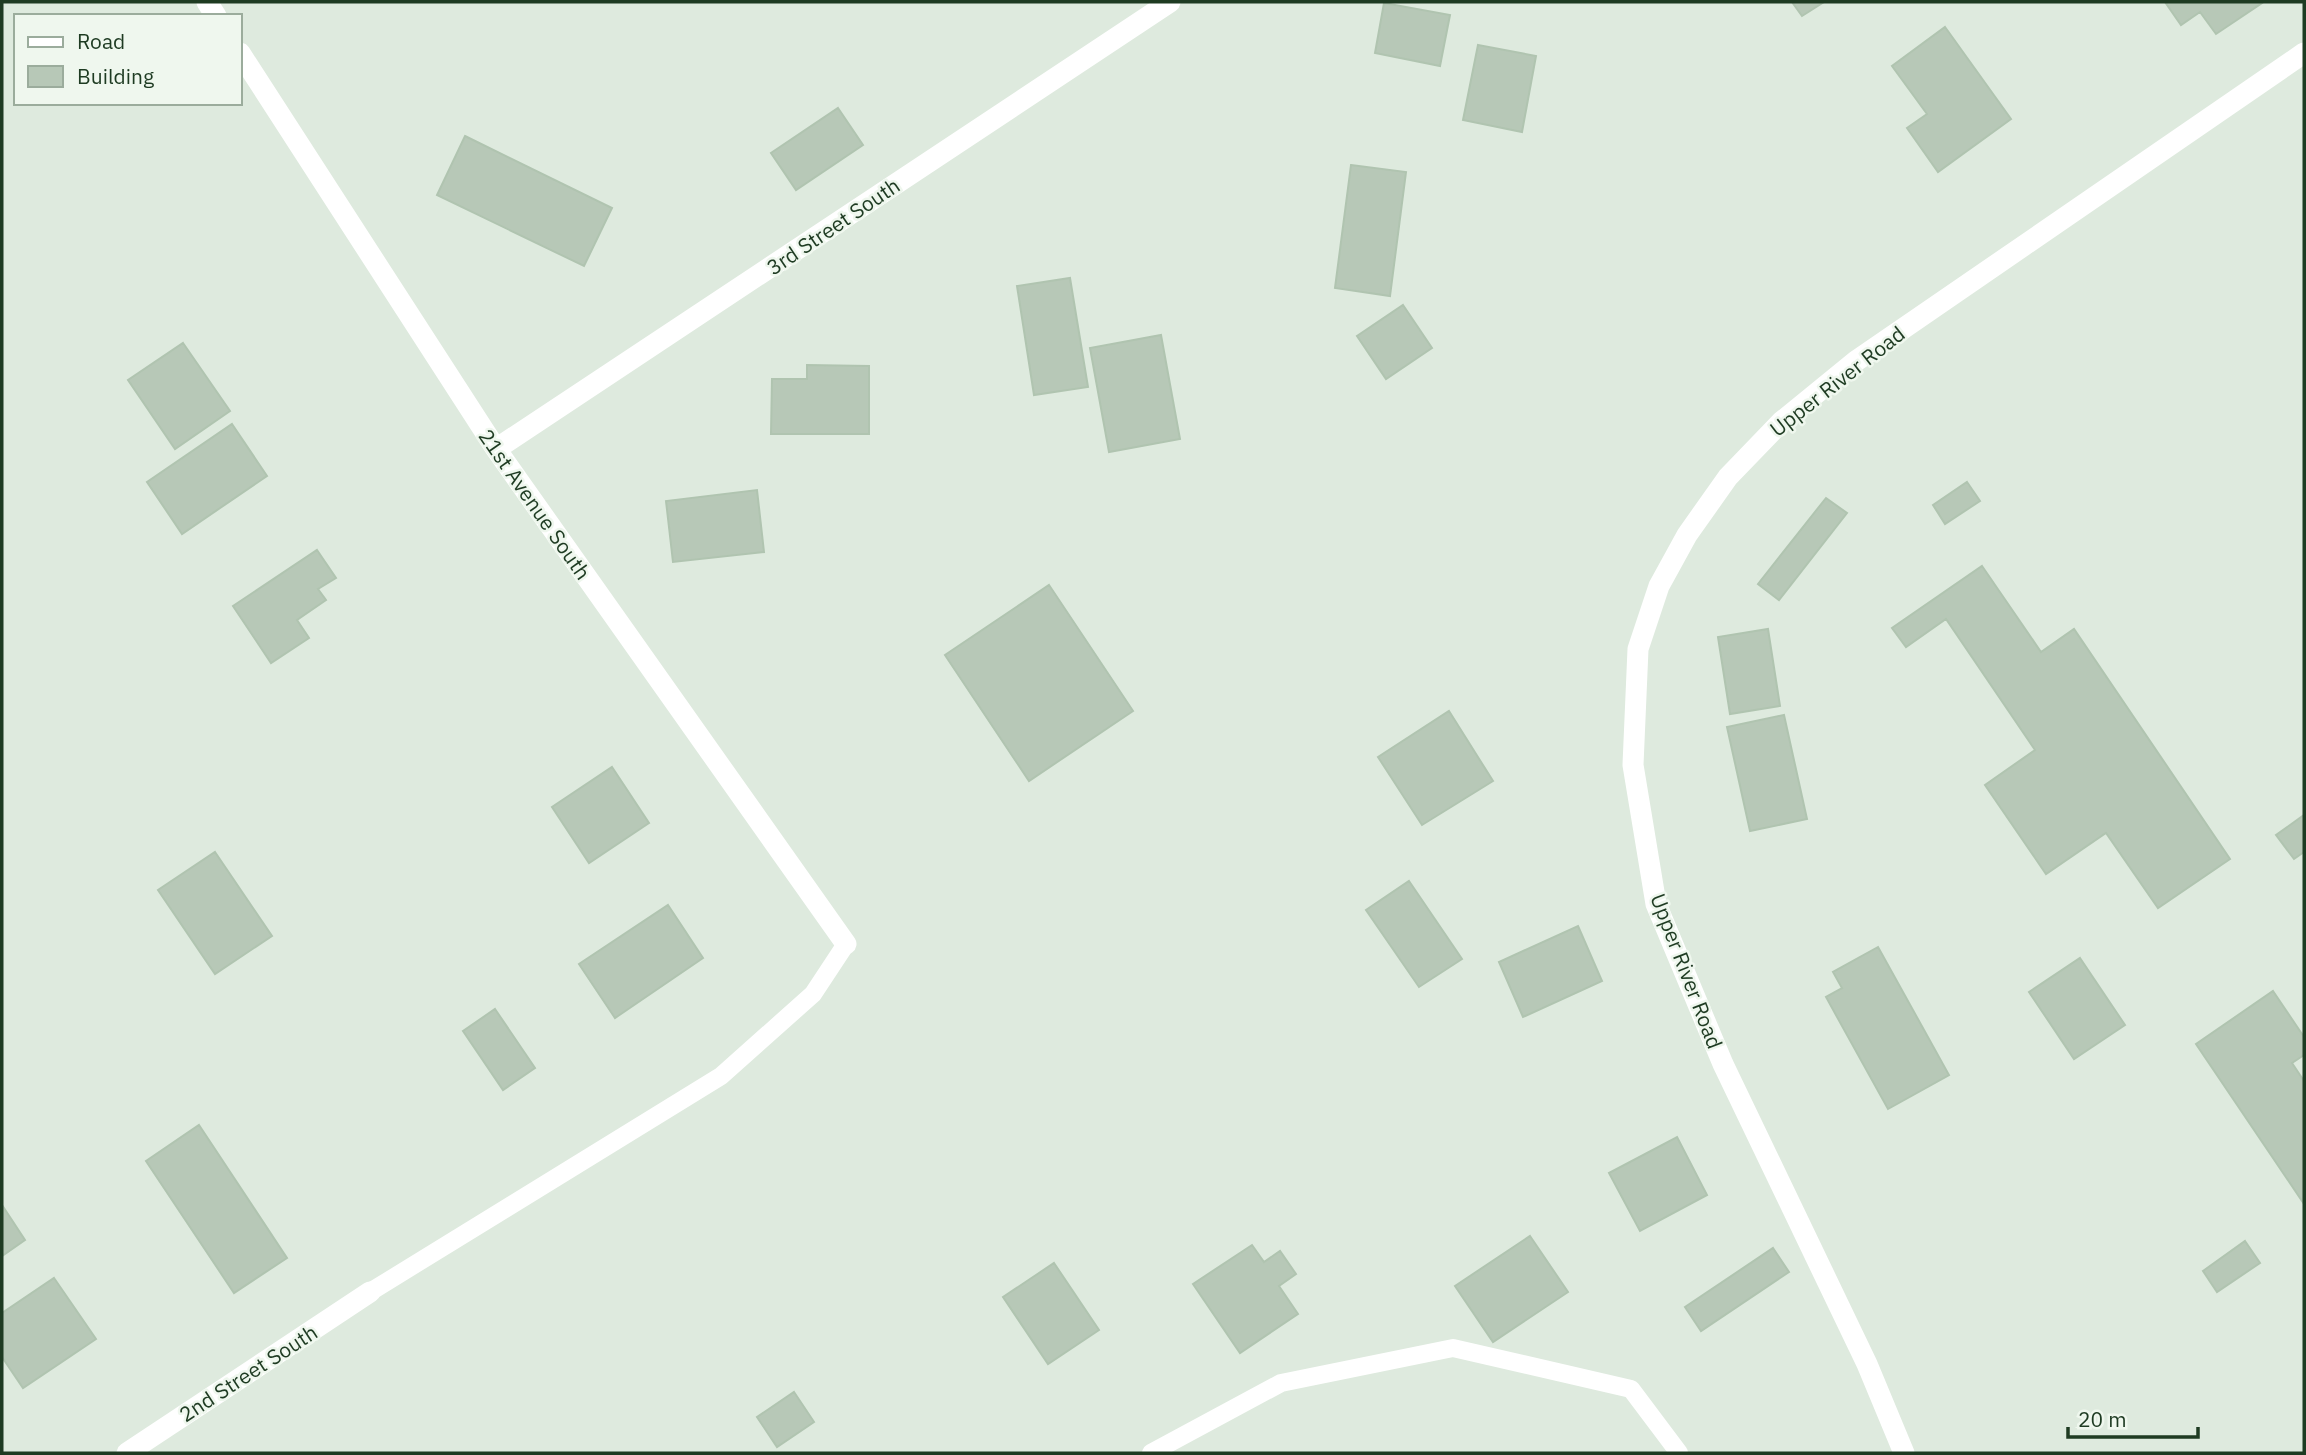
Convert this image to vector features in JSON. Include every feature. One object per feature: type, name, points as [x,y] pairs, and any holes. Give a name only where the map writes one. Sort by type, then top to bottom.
[{"type":"street","name":"3rd Street South","points":[[496,450],[1170,2]]},
{"type":"street","name":"Upper River Road","points":[[1904,1453],[1867,1364],[1723,1064],[1657,904],[1633,765],[1638,649],[1659,586],[1687,536],[1728,477],[1781,422],[1856,361],[2304,53]]},
{"type":"street","name":"21st Avenue South","points":[[242,56],[496,450],[846,944]]},
{"type":"street","name":"2nd Street South","points":[[127,1453],[370,1292]]},
{"type":"lane","points":[[370,1292],[721,1076],[813,994],[846,944]]},
{"type":"lane","points":[[1151,1453],[1281,1383],[1453,1348],[1631,1388],[1679,1453]]},
{"type":"building","points":[[1792,2],[1824,2],[1802,16]]},
{"type":"building","points":[[2165,2],[2262,3],[2216,34],[2200,12],[2181,25]]},
{"type":"building","points":[[1384,3],[1450,15],[1440,66],[1375,53]]},
{"type":"building","points":[[1945,27],[2011,119],[1938,172],[1907,128],[1927,114],[1892,66]]},
{"type":"building","points":[[1478,45],[1536,56],[1522,132],[1463,120]]},
{"type":"building","points":[[838,108],[863,145],[796,190],[771,153]]},
{"type":"building","points":[[465,136],[612,208],[584,266],[437,195]]},
{"type":"building","points":[[1351,165],[1406,172],[1390,296],[1335,288]]},
{"type":"building","points":[[1070,278],[1088,387],[1034,395],[1017,286]]},
{"type":"building","points":[[1403,305],[1432,348],[1386,379],[1357,336]]},
{"type":"building","points":[[1161,335],[1180,439],[1109,452],[1090,348]]},
{"type":"building","points":[[183,343],[230,411],[175,449],[128,380]]},
{"type":"building","points":[[807,365],[869,366],[869,434],[771,434],[772,379],[807,379]]},
{"type":"building","points":[[232,424],[267,476],[182,534],[147,482]]},
{"type":"building","points":[[1967,482],[1980,501],[1945,524],[1933,505]]},
{"type":"building","points":[[757,490],[764,552],[673,562],[666,501]]},
{"type":"building","points":[[1826,498],[1847,513],[1779,600],[1758,584]]},
{"type":"building","points":[[317,550],[336,578],[318,589],[326,600],[297,620],[309,638],[271,663],[233,606]]},
{"type":"building","points":[[1982,566],[2041,652],[2074,629],[2230,859],[2158,908],[2106,833],[2046,874],[1985,785],[2035,750],[1946,619],[1906,647],[1892,628]]},
{"type":"building","points":[[1049,585],[1133,711],[1029,781],[945,655]]},
{"type":"building","points":[[1768,629],[1780,706],[1730,714],[1718,637]]},
{"type":"building","points":[[1449,711],[1493,781],[1422,825],[1378,757]]},
{"type":"building","points":[[1784,715],[1807,819],[1750,831],[1727,727]]},
{"type":"building","points":[[612,767],[649,823],[589,863],[552,807]]},
{"type":"building","points":[[2304,815],[2304,852],[2294,859],[2276,835]]},
{"type":"building","points":[[215,852],[272,936],[215,974],[158,890]]},
{"type":"building","points":[[1409,881],[1462,959],[1419,987],[1366,910]]},
{"type":"building","points":[[668,905],[703,958],[615,1018],[579,964]]},
{"type":"building","points":[[1578,926],[1602,981],[1523,1017],[1499,962]]},
{"type":"building","points":[[1878,947],[1949,1075],[1888,1109],[1826,997],[1842,988],[1833,972]]},
{"type":"building","points":[[2080,958],[2125,1025],[2074,1059],[2029,992]]},
{"type":"building","points":[[2273,991],[2304,1037],[2304,1055],[2292,1063],[2304,1081],[2304,1204],[2196,1044]]},
{"type":"building","points":[[495,1009],[535,1068],[503,1090],[463,1031]]},
{"type":"building","points":[[199,1125],[287,1258],[234,1293],[146,1161]]},
{"type":"building","points":[[1677,1137],[1707,1195],[1640,1231],[1609,1173]]},
{"type":"building","points":[[2,1205],[25,1240],[2,1256]]},
{"type":"building","points":[[1530,1236],[1568,1292],[1493,1342],[1455,1286]]},
{"type":"building","points":[[2245,1241],[2260,1263],[2217,1292],[2203,1271]]},
{"type":"building","points":[[1252,1245],[1264,1262],[1280,1251],[1296,1274],[1279,1286],[1298,1314],[1240,1353],[1193,1284]]},
{"type":"building","points":[[1773,1248],[1789,1272],[1701,1331],[1685,1307]]},
{"type":"building","points":[[1054,1263],[1099,1330],[1048,1364],[1003,1297]]},
{"type":"building","points":[[54,1278],[96,1339],[23,1388],[2,1357],[2,1313]]},
{"type":"building","points":[[794,1392],[814,1422],[777,1447],[757,1417]]}]
